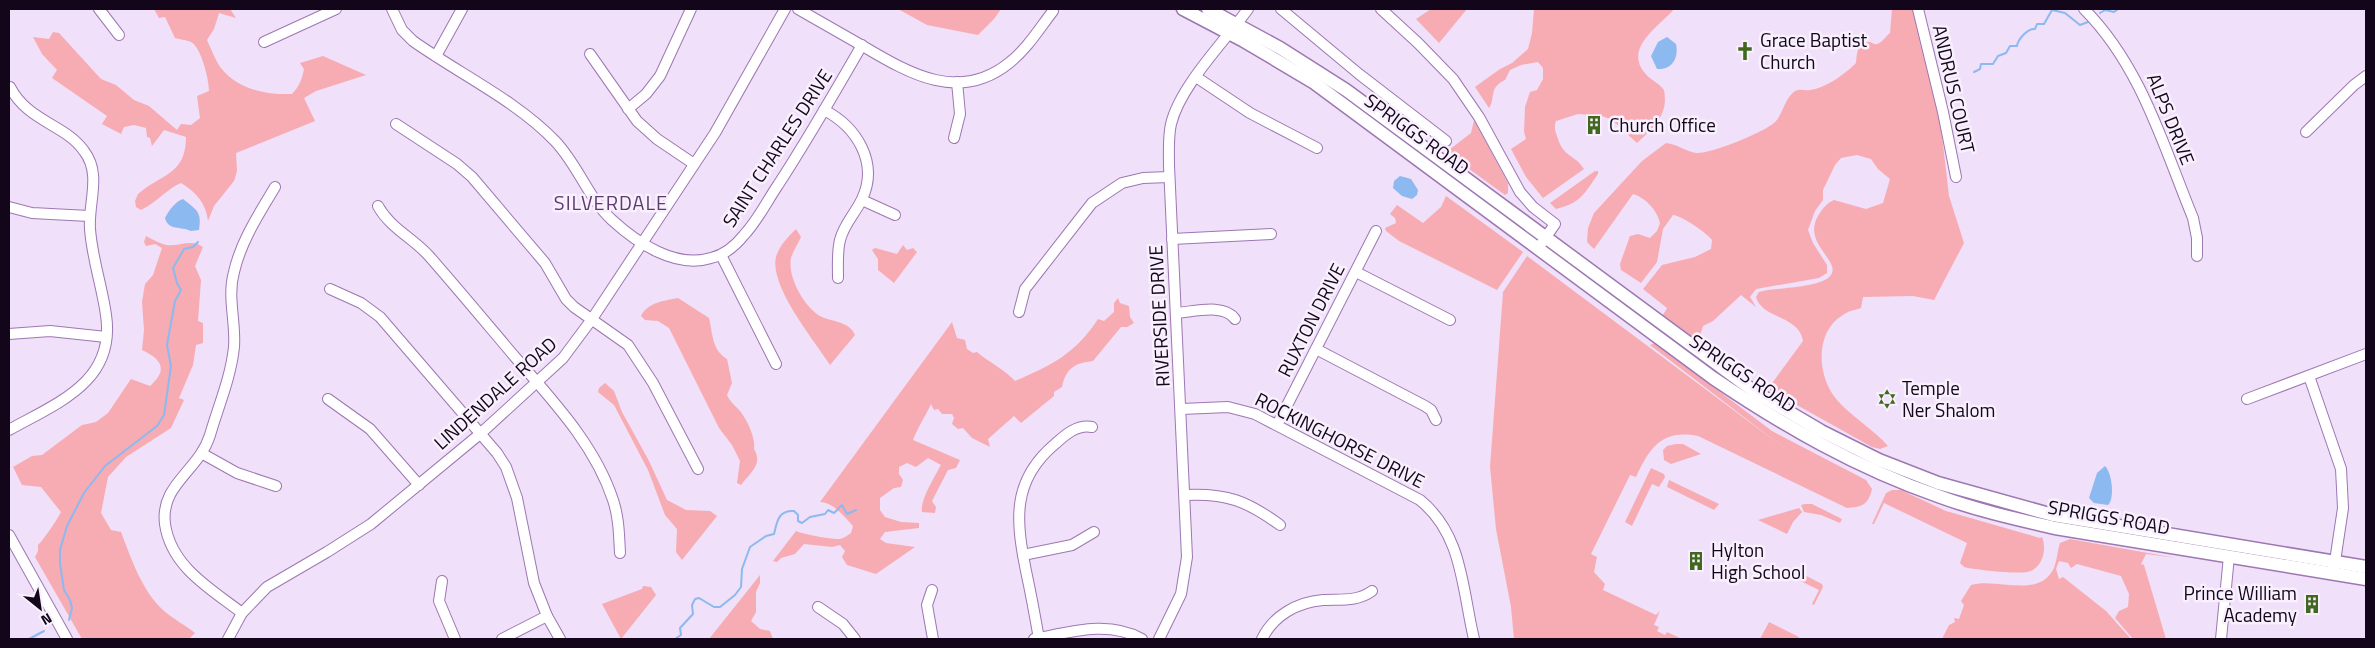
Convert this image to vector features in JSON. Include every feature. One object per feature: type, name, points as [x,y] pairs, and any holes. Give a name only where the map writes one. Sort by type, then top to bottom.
[{"type":"main road","name":"SPRIGGS ROAD","points":[[1183,9],[1233,29]]},
{"type":"main road","name":"SPRIGGS ROAD","points":[[1208,9],[1233,29],[1332,95],[1755,392],[1821,431],[1904,471],[1979,496],[2052,515],[2334,568],[2366,579]]},
{"type":"main road","name":"SPRIGGS ROAD","points":[[1542,242],[1755,406],[1820,444],[1885,476],[1938,496],[2055,528],[2229,556],[2334,568],[2366,567]]},
{"type":"street","points":[[99,9],[119,35]]},
{"type":"street","name":"SAINT CHARLES DRIVE","points":[[392,9],[397,22],[409,37],[544,130],[567,154],[600,207],[612,220],[642,243],[681,259],[706,260],[720,254],[736,243],[749,230],[862,45]]},
{"type":"street","points":[[436,56],[462,9]]},
{"type":"street","points":[[628,109],[646,94],[660,76],[691,9]]},
{"type":"street","name":"LINDENDALE ROAD","points":[[228,639],[242,613],[267,587],[354,536],[480,434],[538,383],[563,358],[592,319],[715,133],[785,9]]},
{"type":"street","points":[[798,9],[915,75],[930,79],[958,82],[989,76],[1008,64],[1024,48],[1053,11]]},
{"type":"street","name":"RIVERSIDE DRIVE","points":[[1158,639],[1176,607],[1185,581],[1187,557],[1169,177],[1171,124],[1180,101],[1196,77],[1248,9]]},
{"type":"street","points":[[1281,9],[1358,74],[1446,141]]},
{"type":"street","points":[[1381,9],[1453,79],[1479,117],[1520,192],[1533,206],[1555,224],[1542,242]]},
{"type":"street","name":"ANDRUS COURT","points":[[1918,9],[1943,112],[1956,177]]},
{"type":"street","name":"ALPS DRIVE","points":[[2084,9],[2116,46],[2138,83],[2193,218],[2197,238],[2197,256]]},
{"type":"street","points":[[264,42],[331,10]]},
{"type":"street","points":[[590,54],[628,109],[657,139],[694,164]]},
{"type":"street","points":[[2306,132],[2354,85],[2366,76]]},
{"type":"street","points":[[1196,77],[1250,113],[1317,148]]},
{"type":"street","points":[[954,138],[960,114],[958,82]]},
{"type":"street","points":[[9,430],[71,395],[83,385],[98,366],[106,337],[106,315],[90,240],[89,216],[94,179],[91,164],[87,155],[77,143],[25,108],[10,87]]},
{"type":"street","points":[[824,110],[851,128],[862,147],[867,164],[868,176],[862,200],[849,220],[840,240],[837,254],[838,278]]},
{"type":"street","points":[[396,124],[472,177],[545,262],[566,299],[621,339],[634,353],[698,470]]},
{"type":"street","points":[[1019,312],[1025,289],[1092,204],[1122,183],[1143,178],[1169,177]]},
{"type":"street","points":[[242,613],[187,568],[174,552],[166,532],[165,510],[172,489],[203,454],[233,351],[234,322],[231,295],[233,273],[244,243],[275,187]]},
{"type":"street","points":[[862,200],[895,215]]},
{"type":"street","points":[[378,206],[386,219],[430,257],[538,383],[580,437],[609,489],[617,515],[620,553]]},
{"type":"street","points":[[9,207],[32,213],[89,216]]},
{"type":"street","name":"RUXTON DRIVE","points":[[1277,425],[1376,231]]},
{"type":"street","points":[[1172,239],[1271,234]]},
{"type":"street","points":[[720,254],[776,364]]},
{"type":"street","points":[[1356,272],[1450,320]]},
{"type":"street","points":[[330,289],[361,303],[380,317],[502,460],[517,498],[534,583],[547,616],[560,639]]},
{"type":"street","points":[[1176,313],[1220,310],[1230,313],[1235,318]]},
{"type":"street","points":[[9,334],[50,332],[106,337]]},
{"type":"street","points":[[1316,349],[1425,406],[1431,410],[1436,420]]},
{"type":"street","points":[[2247,399],[2366,354]]},
{"type":"street","points":[[2308,376],[2337,451],[2341,469],[2343,499],[2334,568]]},
{"type":"street","points":[[328,400],[370,429],[419,485]]},
{"type":"street","name":"ROCKINGHORSE DRIVE","points":[[1181,409],[1221,407],[1255,414],[1408,492],[1434,511],[1446,528],[1456,552],[1474,639]]},
{"type":"street","points":[[1092,427],[1081,427],[1070,432],[1047,451],[1032,469],[1021,493],[1018,515],[1037,639],[1100,628],[1128,632],[1142,639]]},
{"type":"street","points":[[203,454],[236,473],[276,486]]},
{"type":"street","points":[[1185,495],[1214,494],[1237,499],[1250,505],[1280,525]]},
{"type":"street","points":[[1023,555],[1072,545],[1094,532]]},
{"type":"street","points":[[9,535],[67,639]]},
{"type":"street","points":[[2221,639],[2229,556]]},
{"type":"street","points":[[442,581],[439,601],[456,639]]},
{"type":"street","points":[[932,590],[927,604],[933,639]]},
{"type":"street","points":[[1262,639],[1278,618],[1302,604],[1321,600],[1355,599],[1372,592]]},
{"type":"street","points":[[818,607],[843,624],[855,639]]},
{"type":"street","points":[[502,639],[547,616]]},
{"type":"shaded area","points":[[154,9],[230,9],[236,18],[219,13],[214,29],[207,40],[219,65],[228,75],[244,86],[262,92],[292,94],[298,86],[303,73],[304,69],[300,63],[323,56],[366,75],[316,91],[304,98],[315,121],[236,153],[237,171],[234,181],[214,206],[208,221],[203,203],[191,190],[181,183],[141,210],[136,207],[135,201],[138,194],[177,166],[185,150],[186,137],[164,130],[152,146],[150,138],[147,137],[146,128],[134,125],[124,127],[121,134],[102,124],[107,116],[52,78],[57,70],[42,54],[33,37],[49,39],[53,32],[59,33],[101,79],[116,85],[134,100],[149,106],[177,130],[181,124],[191,125],[200,118],[197,96],[209,91],[208,79],[204,64],[195,45],[189,41],[175,38],[165,17],[159,18]]},
{"type":"shaded area","points":[[898,9],[1001,9],[978,35],[927,25]]},
{"type":"shaded area","points":[[1431,9],[1467,9],[1439,43],[1416,19]]},
{"type":"shaded area","points":[[1534,9],[1674,9],[1647,37],[1641,45],[1638,54],[1639,63],[1644,72],[1664,90],[1664,107],[1654,126],[1637,143],[1612,120],[1602,116],[1578,114],[1556,121],[1556,132],[1562,148],[1581,164],[1584,169],[1543,198],[1526,177],[1511,149],[1526,139],[1524,132],[1525,107],[1530,92],[1537,90],[1543,79],[1543,68],[1538,62],[1521,65],[1510,70],[1505,80],[1496,86],[1489,108],[1475,87],[1512,63],[1528,49],[1532,33]]},
{"type":"shaded area","points":[[1892,9],[1914,9],[1939,110],[1949,196],[1964,243],[1934,300],[1913,296],[1863,297],[1861,308],[1843,315],[1827,332],[1823,343],[1822,355],[1825,379],[1837,400],[1888,446],[1880,449],[1872,447],[1770,390],[1770,386],[1803,341],[1795,326],[1765,310],[1756,297],[1759,292],[1807,285],[1828,278],[1832,272],[1832,266],[1819,245],[1814,227],[1818,216],[1825,206],[1834,200],[1866,209],[1883,203],[1890,179],[1878,169],[1871,159],[1857,155],[1841,158],[1835,165],[1823,190],[1823,200],[1815,211],[1808,230],[1813,243],[1827,265],[1827,273],[1819,278],[1756,289],[1750,297],[1756,307],[1741,295],[1713,321],[1703,326],[1700,336],[1702,344],[1663,315],[1667,308],[1643,289],[1662,265],[1695,257],[1711,249],[1712,240],[1700,229],[1673,215],[1663,229],[1657,262],[1641,283],[1621,270],[1620,264],[1630,236],[1638,234],[1650,238],[1657,231],[1660,223],[1650,205],[1642,198],[1633,194],[1594,249],[1587,242],[1588,228],[1594,213],[1642,161],[1666,143],[1696,153],[1703,152],[1736,142],[1768,127],[1780,116],[1791,94],[1799,90],[1816,89],[1829,83],[1841,76],[1856,63],[1858,49],[1862,44],[1870,42],[1876,44],[1882,41],[1890,33]]},
{"type":"shaded area","points":[[1474,120],[1508,183],[1508,193],[1505,195],[1450,155],[1449,150],[1471,133]]},
{"type":"shaded area","points":[[1595,171],[1598,171],[1598,174],[1577,201],[1556,209],[1550,203]]},
{"type":"shaded area","points":[[1446,196],[1523,252],[1497,290],[1399,241],[1386,231],[1385,228],[1396,223],[1395,218],[1390,214],[1397,205],[1423,223],[1441,207]]},
{"type":"shaded area","points":[[796,229],[801,237],[792,255],[790,266],[799,292],[809,307],[816,313],[846,325],[855,335],[830,365],[794,312],[779,283],[776,257],[779,249]]},
{"type":"shaded area","points":[[146,236],[166,245],[194,243],[203,247],[195,266],[201,280],[198,321],[203,323],[203,343],[196,345],[193,365],[179,398],[184,400],[171,428],[126,457],[108,477],[101,513],[111,530],[121,532],[143,584],[156,602],[167,613],[195,633],[189,639],[82,639],[35,557],[38,545],[61,512],[41,487],[22,485],[13,467],[32,456],[42,455],[82,425],[96,422],[108,413],[131,379],[150,386],[156,380],[161,370],[160,365],[154,357],[142,350],[144,330],[142,302],[145,284],[153,275],[162,248],[155,244],[146,246],[144,242]]},
{"type":"shaded area","points":[[903,245],[907,250],[913,248],[917,252],[894,283],[878,270],[878,259],[872,250],[875,248],[897,254]]},
{"type":"shaded area","points":[[1527,256],[1787,450],[1650,345],[1655,343],[1772,431],[1866,480],[1872,489],[1866,502],[1860,506],[1847,508],[1698,436],[1675,435],[1666,438],[1652,449],[1636,477],[1630,475],[1591,554],[1597,557],[1594,572],[1605,584],[1603,590],[1656,615],[1660,611],[1654,625],[1659,627],[1657,631],[1665,635],[1667,632],[1682,639],[1514,639],[1511,607],[1496,529],[1490,467],[1503,292]]},
{"type":"shaded area","points":[[678,298],[709,318],[716,347],[727,359],[732,383],[727,395],[748,424],[757,459],[755,468],[741,485],[737,483],[740,461],[732,445],[719,428],[669,328],[658,321],[645,320],[641,316],[652,305]]},
{"type":"shaded area","points":[[1118,298],[1120,303],[1129,306],[1130,317],[1134,323],[1127,327],[1121,327],[1093,361],[1081,363],[1072,368],[1066,375],[1062,387],[1054,392],[1054,396],[1021,423],[1014,416],[988,439],[990,447],[972,438],[963,428],[958,429],[952,424],[954,418],[952,414],[942,414],[938,409],[934,410],[931,404],[913,440],[960,460],[956,468],[948,470],[932,501],[936,507],[935,513],[922,512],[923,501],[941,465],[928,458],[916,467],[907,463],[899,467],[899,474],[903,480],[901,487],[894,488],[880,498],[880,510],[885,517],[901,522],[919,523],[919,528],[885,532],[880,539],[886,543],[915,547],[876,574],[847,565],[842,557],[845,551],[840,545],[832,547],[804,544],[795,554],[781,558],[777,562],[773,561],[796,531],[837,539],[851,533],[853,526],[843,515],[830,505],[820,502],[952,322],[957,338],[965,340],[967,349],[973,353],[977,352],[1015,381],[1051,364],[1071,350],[1081,341],[1098,319],[1104,321],[1114,312],[1114,303]]},
{"type":"shaded area","points":[[605,383],[614,391],[622,412],[649,461],[667,500],[686,510],[710,511],[717,516],[682,560],[676,552],[677,529],[665,515],[648,470],[614,405],[598,392],[599,388]]},
{"type":"shaded area","points":[[1683,444],[1701,454],[1671,464],[1664,460],[1663,450],[1667,446]]},
{"type":"shaded area","points":[[1651,468],[1664,474],[1665,477],[1659,487],[1652,484],[1632,526],[1625,522]]},
{"type":"shaded area","points":[[1669,480],[1719,504],[1714,510],[1667,487]]},
{"type":"shaded area","points":[[1892,490],[1901,490],[1946,511],[2042,537],[2044,553],[2040,563],[2037,567],[2027,572],[1964,567],[1960,563],[1967,543],[1884,503],[1874,524],[1872,524],[1886,493]]},
{"type":"shaded area","points":[[1812,504],[1842,519],[1840,523],[1821,515],[1804,512],[1801,505]]},
{"type":"shaded area","points":[[1799,508],[1802,512],[1793,522],[1787,534],[1758,520]]},
{"type":"shaded area","points":[[2070,539],[2176,558],[2146,554],[2141,564],[2144,565],[2166,639],[2133,639],[2115,618],[2119,611],[2128,607],[2129,594],[2121,576],[2077,564],[2071,568],[2068,563],[2059,561],[2056,569],[2059,579],[2063,577],[2106,611],[2131,639],[1942,639],[1949,625],[1955,622],[1954,618],[1959,619],[1964,605],[1961,601],[1971,585],[1993,583],[2017,586],[2038,583],[2047,578],[2054,568],[2060,543]]},
{"type":"shaded area","points":[[1787,566],[1822,584],[1823,587],[1814,605],[1812,604],[1819,590],[1786,574]]},
{"type":"shaded area","points":[[760,575],[760,583],[756,592],[756,612],[751,621],[760,629],[770,631],[773,639],[709,639]]},
{"type":"shaded area","points":[[643,586],[651,587],[656,595],[621,639],[602,604],[642,589]]},
{"type":"shaded area","points":[[1769,622],[1799,637],[1798,639],[1760,639]]},
{"type":"water","points":[[1667,37],[1676,44],[1675,58],[1667,67],[1657,69],[1651,56],[1658,42]]},
{"type":"water","points":[[1400,176],[1411,179],[1418,190],[1417,195],[1412,199],[1402,196],[1393,188],[1394,181]]},
{"type":"water","points":[[183,199],[199,215],[199,230],[191,231],[175,228],[167,222],[165,218],[170,209]]},
{"type":"water","points":[[2105,466],[2112,486],[2108,505],[2094,503],[2089,498],[2097,473]]},
{"type":"waterway","points":[[2100,13],[2105,10],[2114,12],[2118,9]]},
{"type":"waterway","points":[[1974,72],[1980,69],[1981,64],[1993,64],[1998,56],[2006,53],[2010,46],[2017,46],[2019,40],[2026,32],[2035,29],[2037,24],[2044,24],[2052,10],[2065,13],[2080,25],[2088,22]]},
{"type":"waterway","points":[[69,620],[72,608],[64,590],[60,564],[60,550],[67,526],[84,493],[105,466],[157,426],[164,415],[171,366],[167,345],[175,301],[181,290],[173,268],[184,249],[193,247],[198,242]]},
{"type":"waterway","points":[[675,639],[681,635],[680,628],[693,614],[692,605],[695,599],[699,598],[714,607],[720,607],[735,595],[741,587],[742,569],[750,547],[766,536],[774,534],[777,521],[785,512],[794,511],[798,515],[798,521],[802,523],[810,517],[825,514],[828,510],[834,513],[842,505],[847,514],[856,510]]},
{"type":"waterway","points":[[29,639],[44,631]]},
{"type":"place","name":"Grace Baptist Church","points":[[1745,51]]},
{"type":"place","name":"Church Office","points":[[1594,125]]},
{"type":"place","name":"Temple Ner Shalom","points":[[1887,399]]},
{"type":"place","name":"Hylton High School","points":[[1696,561]]},
{"type":"place","name":"Prince William Academy","points":[[2312,604]]},
{"type":"district","name":"SILVERDALE","points":[[611,203]]}]
